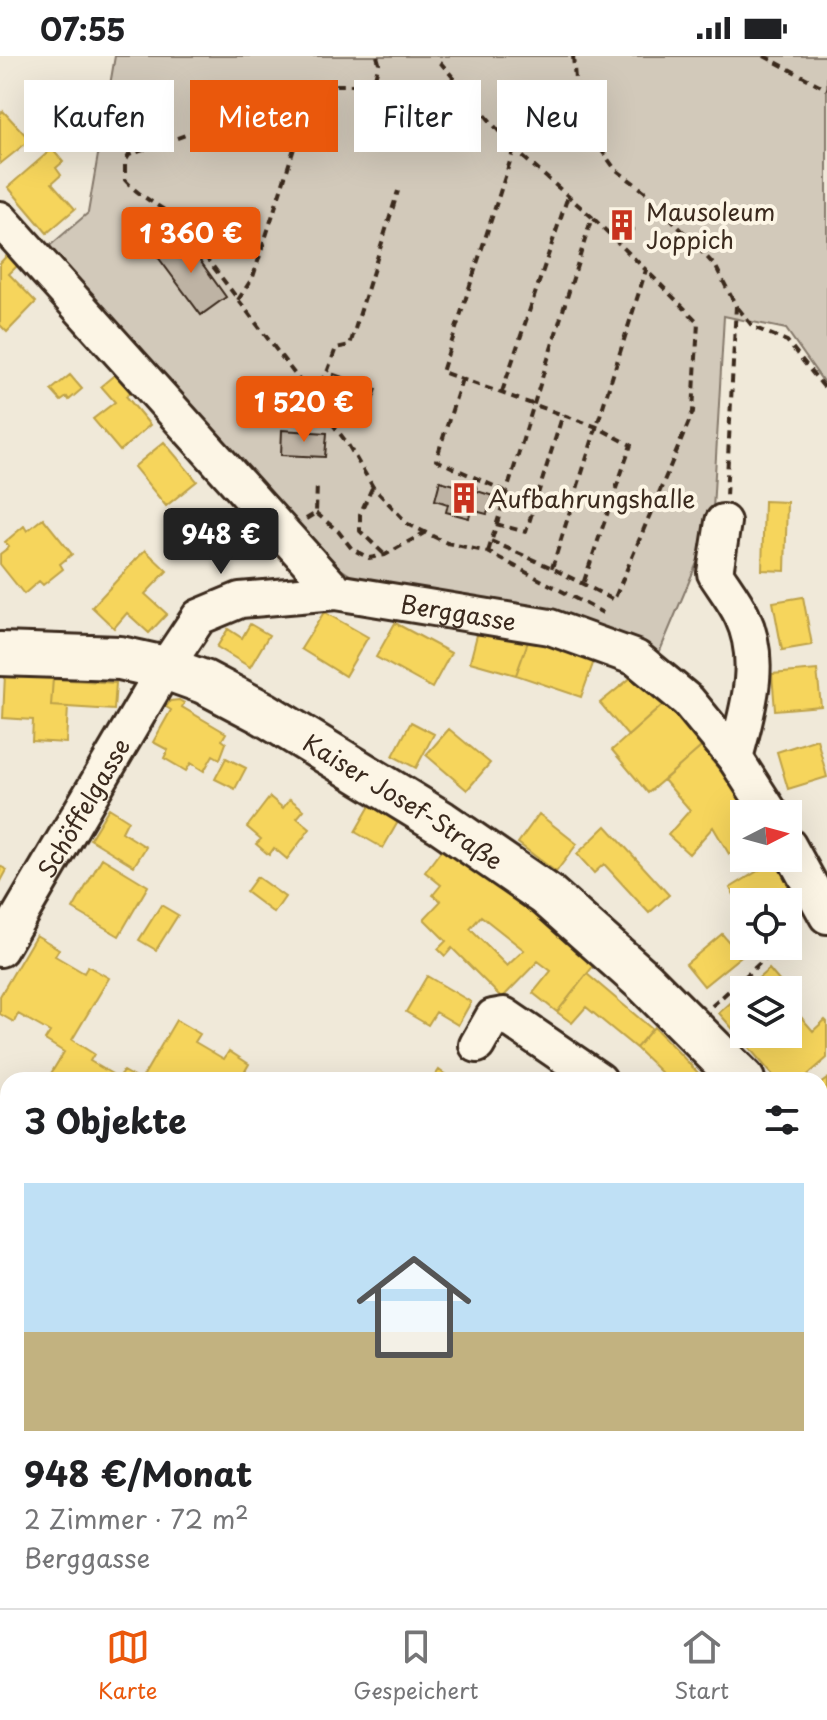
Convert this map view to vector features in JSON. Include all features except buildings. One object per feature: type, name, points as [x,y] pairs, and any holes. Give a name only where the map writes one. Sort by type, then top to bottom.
[{"type":"main road","name":"Kaiser Josef-Straße","points":[[0,654],[120,658],[165,668],[204,682],[263,713],[441,822],[547,895],[645,982],[734,1072]]},
{"type":"street","points":[[0,219],[336,592]]},
{"type":"street","points":[[723,522],[715,573],[743,618],[754,655],[750,704],[735,758]]},
{"type":"street","name":"Berggasse","points":[[165,668],[199,617],[240,600],[336,592],[550,627],[636,658],[688,701],[735,758],[762,800]]},
{"type":"street","name":"Schöffelgasse","points":[[0,949],[165,668]]},
{"type":"street","points":[[802,870],[827,916]]},
{"type":"street","points":[[477,1045],[493,1017],[504,1015],[587,1072]]},
{"type":"path","points":[[338,85],[364,85],[375,78],[379,63],[377,56]]},
{"type":"path","points":[[573,56],[587,130],[615,169],[647,193],[716,267],[736,306],[753,327],[787,341],[827,391]]},
{"type":"path","points":[[764,56],[827,89]]},
{"type":"path","points":[[440,62],[497,129]]},
{"type":"path","points":[[190,133],[129,155],[125,162],[125,180],[140,197],[158,204],[177,219],[312,395],[347,443],[373,487],[408,524],[424,533],[447,543],[488,552],[606,615]]},
{"type":"path","points":[[238,301],[253,277],[293,152]]},
{"type":"path","points":[[513,152],[442,372],[597,427],[631,445],[583,584]]},
{"type":"path","points":[[491,541],[614,600],[693,412],[698,322],[592,217],[517,152]]},
{"type":"path","points":[[312,395],[328,370],[336,348],[350,345],[398,191]]},
{"type":"path","points":[[502,392],[568,196]]},
{"type":"path","points":[[488,552],[592,217]]},
{"type":"path","points":[[552,568],[646,270]]},
{"type":"path","points":[[723,522],[729,469],[736,306]]},
{"type":"path","points":[[462,379],[436,460],[506,491]]},
{"type":"path","points":[[496,524],[526,532],[563,414]]},
{"type":"path","points":[[316,513],[317,484]]},
{"type":"path","points":[[373,487],[360,514],[360,531],[385,555]]},
{"type":"path","points":[[316,513],[338,531],[358,555],[369,558],[385,555],[424,533]]},
{"type":"path","points":[[305,520],[316,513]]},
{"type":"path","points":[[717,1001],[763,960]]},
{"type":"shaded area","points":[[115,56],[827,56],[827,387],[786,329],[724,316],[712,527],[657,658],[606,627],[356,579],[297,540],[46,249],[88,213],[98,152],[174,152],[174,80],[111,80]]},
{"type":"place","name":"Mausoleum Joppich","points":[[622,225]]},
{"type":"place","name":"Aufbahrungshalle","points":[[464,498]]}]
